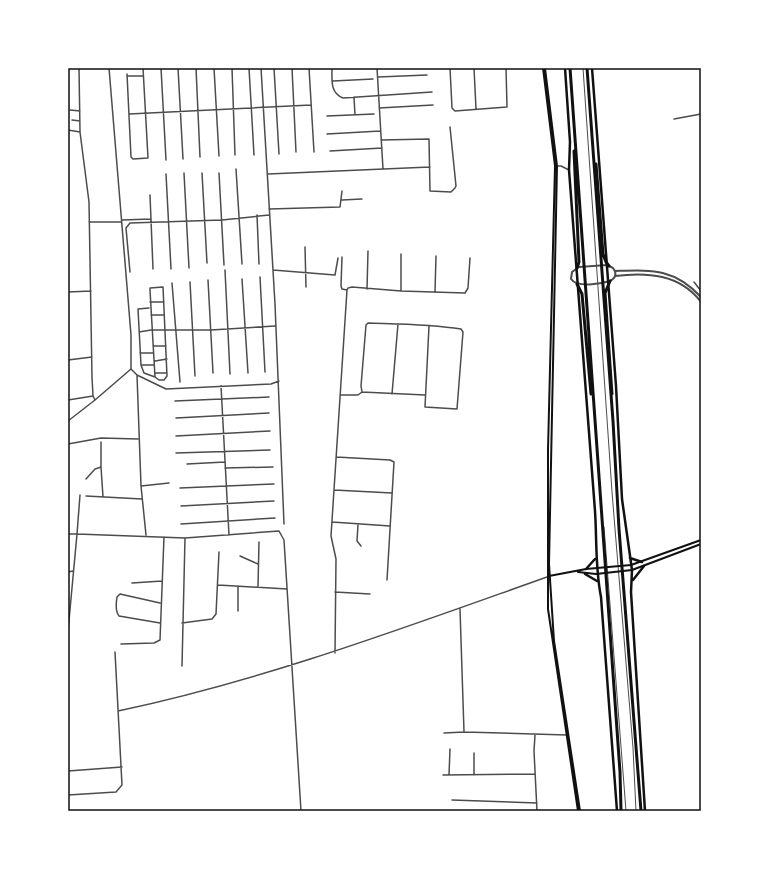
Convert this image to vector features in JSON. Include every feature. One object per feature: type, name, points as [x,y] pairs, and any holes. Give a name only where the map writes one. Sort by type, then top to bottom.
[{"type":"highway","points":[[570,68],[594,418],[610,612],[621,811]]},
{"type":"highway","points":[[587,68],[613,421]]},
{"type":"highway","points":[[590,112],[601,217],[603,256],[609,266]]},
{"type":"highway","points":[[574,120],[576,220],[579,262],[576,268]]},
{"type":"highway","points":[[610,282],[605,293],[609,332],[618,530],[641,811]]},
{"type":"highway","points":[[577,284],[582,294],[584,334],[594,418]]},
{"type":"main road","points":[[544,68],[556,166],[548,576],[554,641],[579,811]]},
{"type":"main road","points":[[565,68],[570,142],[569,170],[595,503],[597,546],[595,559],[596,574],[601,597],[608,670],[617,811]]},
{"type":"main road","points":[[592,68],[616,380],[622,499],[632,570],[631,592],[645,811]]},
{"type":"main road","points":[[548,576],[586,569],[631,565],[701,540]]},
{"type":"main road","points":[[576,572],[596,574],[632,570],[701,544]]},
{"type":"main road","points":[[630,558],[642,562]]},
{"type":"main road","points":[[586,569],[595,559]]},
{"type":"main road","points":[[632,580],[644,566]]},
{"type":"main road","points":[[585,574],[598,582]]},
{"type":"street","points":[[79,68],[80,132],[88,184],[93,396],[95,400]]},
{"type":"street","points":[[109,68],[131,335],[131,369],[137,375],[166,389],[271,384],[279,381]]},
{"type":"street","points":[[143,68],[148,157],[133,159],[131,157],[127,75],[143,76]]},
{"type":"street","points":[[161,68],[166,160]]},
{"type":"street","points":[[178,68],[183,159]]},
{"type":"street","points":[[196,68],[200,157]]},
{"type":"street","points":[[214,68],[219,156]]},
{"type":"street","points":[[232,68],[235,155]]},
{"type":"street","points":[[249,68],[254,155]]},
{"type":"street","points":[[262,68],[279,381],[284,524]]},
{"type":"street","points":[[274,68],[279,154]]},
{"type":"street","points":[[292,68],[296,152]]},
{"type":"street","points":[[309,68],[314,152]]},
{"type":"street","points":[[332,68],[333,90],[336,95],[343,98],[432,92]]},
{"type":"street","points":[[377,68],[383,168]]},
{"type":"street","points":[[450,68],[452,108],[455,111],[507,107],[506,68]]},
{"type":"street","points":[[474,68],[476,109]]},
{"type":"street","points":[[378,77],[427,75]]},
{"type":"street","points":[[332,81],[373,79]]},
{"type":"street","points":[[354,97],[355,115]]},
{"type":"street","points":[[129,114],[311,105]]},
{"type":"street","points":[[379,108],[433,105]]},
{"type":"street","points":[[70,110],[80,111]]},
{"type":"street","points":[[327,116],[374,114]]},
{"type":"street","points":[[674,119],[701,114]]},
{"type":"street","points":[[72,120],[80,121]]},
{"type":"street","points":[[381,140],[429,139],[430,191],[437,193],[453,191],[456,186],[450,127]]},
{"type":"street","points":[[68,130],[80,132]]},
{"type":"street","points":[[327,134],[380,131]]},
{"type":"street","points":[[330,151],[382,148]]},
{"type":"street","points":[[556,166],[569,170]]},
{"type":"street","points":[[267,174],[430,167]]},
{"type":"street","points":[[236,169],[242,264]]},
{"type":"street","points":[[184,173],[189,268]]},
{"type":"street","points":[[202,173],[207,263]]},
{"type":"street","points":[[219,173],[224,265]]},
{"type":"street","points":[[166,174],[172,269]]},
{"type":"street","points":[[269,209],[338,208],[342,205],[342,191]]},
{"type":"street","points":[[150,195],[153,269]]},
{"type":"street","points":[[342,200],[362,199]]},
{"type":"street","points":[[257,215],[259,264]]},
{"type":"street","points":[[130,272],[127,225],[187,220],[222,220],[257,215],[269,215]]},
{"type":"street","points":[[89,222],[150,218]]},
{"type":"street","points":[[305,247],[306,287]]},
{"type":"street","points":[[367,288],[368,251]]},
{"type":"street","points":[[401,254],[401,291]]},
{"type":"street","points":[[435,292],[436,256]]},
{"type":"street","points":[[342,257],[341,286],[343,289],[347,290]]},
{"type":"street","points":[[273,270],[335,275],[338,258]]},
{"type":"street","points":[[347,290],[350,287],[401,291],[465,293],[468,288],[470,258]]},
{"type":"street","points":[[615,271],[615,276],[610,282],[577,284],[573,282],[570,277],[576,268],[609,266],[615,271],[660,271],[682,280],[701,297]]},
{"type":"street","points":[[225,270],[230,374]]},
{"type":"street","points":[[615,276],[649,274],[659,275],[679,283],[690,290],[701,302]]},
{"type":"street","points":[[260,277],[265,372]]},
{"type":"street","points":[[208,280],[213,373]]},
{"type":"street","points":[[242,280],[248,373]]},
{"type":"street","points":[[190,282],[195,376]]},
{"type":"street","points":[[694,282],[701,291]]},
{"type":"street","points":[[172,283],[180,382]]},
{"type":"street","points":[[150,308],[138,309],[141,365],[144,373],[155,377],[164,380],[166,379],[167,359],[163,287],[150,288],[151,330],[155,377]]},
{"type":"street","points":[[335,653],[336,559],[331,541],[339,394],[347,290]]},
{"type":"street","points":[[68,292],[91,291]]},
{"type":"street","points":[[150,302],[164,302]]},
{"type":"street","points":[[151,315],[164,315]]},
{"type":"street","points":[[362,392],[361,378],[366,324],[398,324],[429,326],[460,329],[462,332],[458,407],[454,410],[425,407],[429,326]]},
{"type":"street","points":[[392,394],[398,324]]},
{"type":"street","points":[[140,332],[151,330],[211,330],[245,326],[276,326]]},
{"type":"street","points":[[153,346],[166,346]]},
{"type":"street","points":[[140,353],[154,352]]},
{"type":"street","points":[[68,360],[92,357]]},
{"type":"street","points":[[154,361],[167,359]]},
{"type":"street","points":[[141,365],[154,365]]},
{"type":"street","points":[[68,421],[131,369]]},
{"type":"street","points":[[154,373],[167,372]]},
{"type":"street","points":[[137,375],[138,439],[146,535]]},
{"type":"street","points":[[221,386],[229,535]]},
{"type":"street","points":[[339,394],[358,394],[362,392],[425,395]]},
{"type":"street","points":[[68,400],[93,396]]},
{"type":"street","points":[[175,401],[269,397]]},
{"type":"street","points":[[176,418],[269,413]]},
{"type":"street","points":[[176,436],[270,431]]},
{"type":"street","points":[[68,444],[101,438],[138,439]]},
{"type":"street","points":[[101,442],[103,497]]},
{"type":"street","points":[[176,453],[270,450]]},
{"type":"street","points":[[336,457],[392,461],[392,494],[387,580]]},
{"type":"street","points":[[187,464],[225,462]]},
{"type":"street","points":[[225,468],[273,466]]},
{"type":"street","points":[[86,479],[95,468],[102,467]]},
{"type":"street","points":[[141,486],[169,483]]},
{"type":"street","points":[[180,488],[274,484]]},
{"type":"street","points":[[334,490],[392,494]]},
{"type":"street","points":[[68,631],[72,572],[80,495]]},
{"type":"street","points":[[86,496],[142,499]]},
{"type":"street","points":[[181,506],[274,501]]},
{"type":"street","points":[[181,524],[275,518]]},
{"type":"street","points":[[332,522],[358,525],[390,526]]},
{"type":"street","points":[[358,525],[357,541],[361,546]]},
{"type":"street","points":[[68,534],[146,535],[186,538],[276,531],[282,533],[284,540],[301,811]]},
{"type":"street","points":[[121,644],[158,643],[160,640],[160,603],[164,537]]},
{"type":"street","points":[[182,666],[182,623],[186,538]]},
{"type":"street","points":[[258,586],[259,542]]},
{"type":"street","points":[[182,623],[212,619],[216,614],[219,552]]},
{"type":"street","points":[[240,556],[258,564]]},
{"type":"street","points":[[118,711],[185,696],[335,653],[548,576]]},
{"type":"street","points":[[132,583],[162,581]]},
{"type":"street","points":[[218,585],[258,586],[287,589]]},
{"type":"street","points":[[238,586],[238,611]]},
{"type":"street","points":[[335,592],[370,594]]},
{"type":"street","points":[[160,603],[120,594],[116,601],[117,613],[120,616],[160,623]]},
{"type":"street","points":[[460,608],[464,732]]},
{"type":"street","points":[[68,795],[116,792],[122,785],[115,652]]},
{"type":"street","points":[[444,733],[464,732],[568,735]]},
{"type":"street","points":[[536,734],[535,774],[537,811]]},
{"type":"street","points":[[449,775],[450,750]]},
{"type":"street","points":[[474,753],[474,775]]},
{"type":"street","points":[[68,771],[122,767]]},
{"type":"street","points":[[442,775],[535,774]]},
{"type":"street","points":[[452,800],[537,803]]},
{"type":"lane","points":[[570,68],[603,531]]},
{"type":"lane","points":[[583,68],[618,530]]},
{"type":"lane","points":[[624,611],[636,811]]},
{"type":"lane","points":[[610,612],[626,811]]}]
